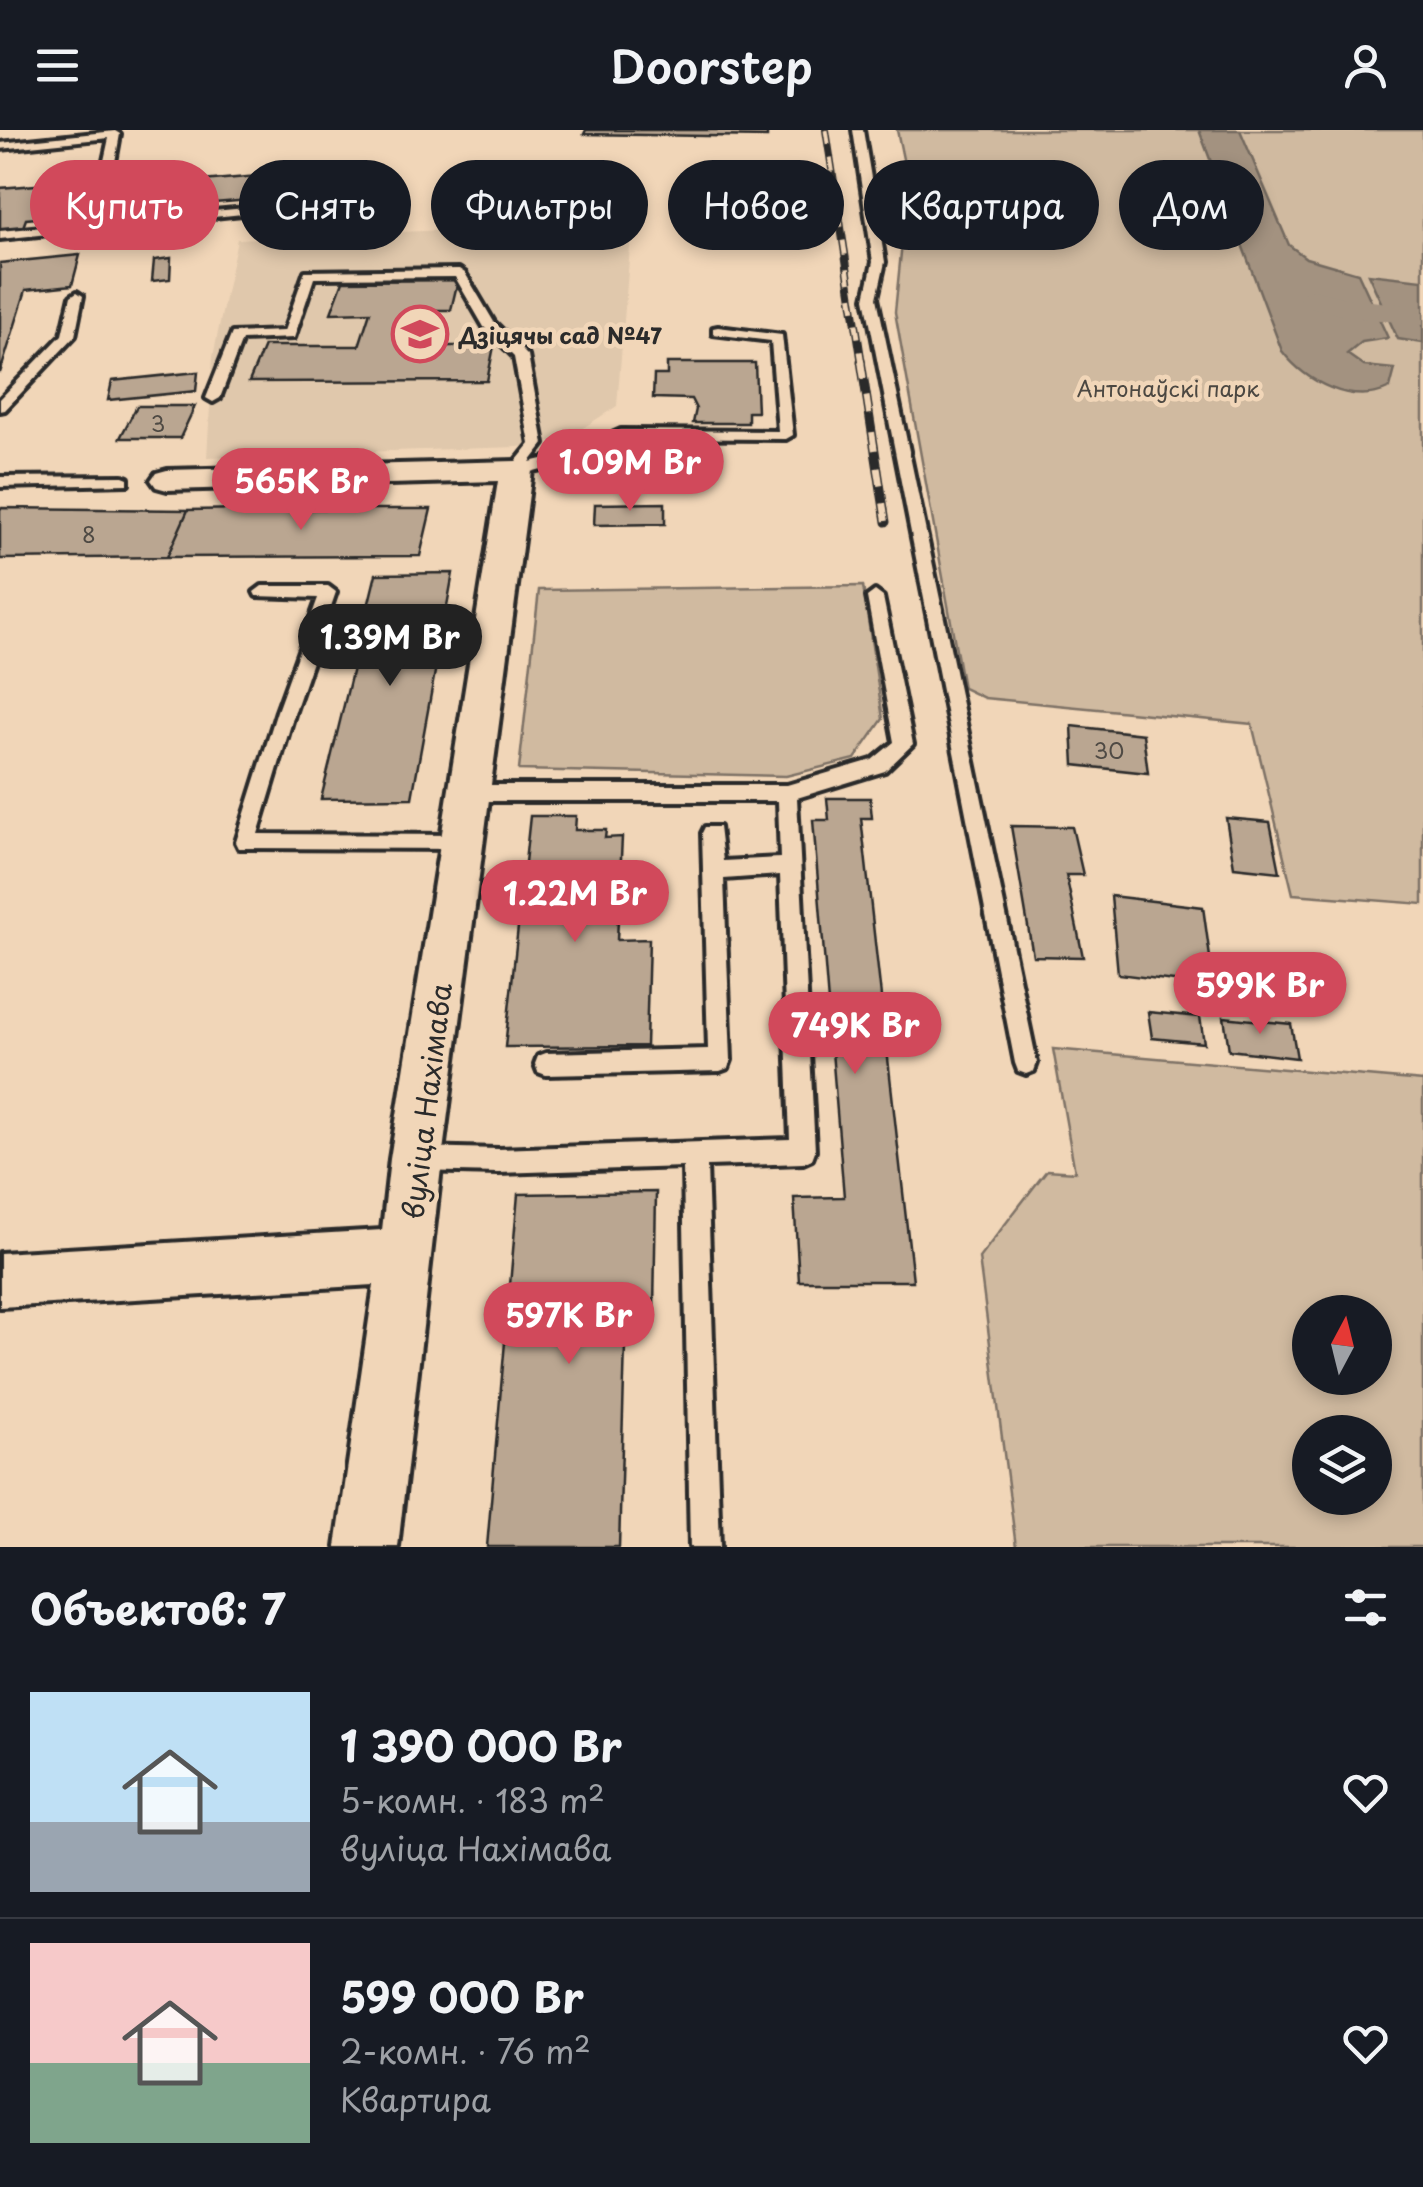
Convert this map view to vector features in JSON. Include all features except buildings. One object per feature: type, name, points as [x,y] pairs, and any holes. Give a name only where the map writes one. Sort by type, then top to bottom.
[{"type":"street","points":[[167,480],[516,471]]},
{"type":"street","name":"вуліца Нахімава","points":[[367,1547],[466,793],[516,471]]},
{"type":"street","name":"вуліца Нахімава","points":[[0,1280],[406,1256]]},
{"type":"lane","points":[[858,130],[879,262],[872,298],[1026,1064]]},
{"type":"lane","points":[[0,146],[115,134],[110,160]]},
{"type":"lane","points":[[0,236],[239,212]]},
{"type":"lane","points":[[213,398],[237,336],[289,334],[309,274],[459,272],[490,324],[521,356],[537,444],[516,471]]},
{"type":"lane","points":[[0,407],[68,336],[77,296]]},
{"type":"lane","points":[[516,471],[580,454],[621,434],[786,435],[777,338],[718,331]]},
{"type":"lane","points":[[0,482],[122,481]]},
{"type":"lane","points":[[262,592],[328,592],[246,842],[461,844]]},
{"type":"lane","points":[[466,793],[787,793],[878,766],[904,744],[876,598]]},
{"type":"lane","points":[[416,1159],[695,1156],[803,1150],[787,793]]},
{"type":"lane","points":[[546,1064],[720,1060],[712,833]]},
{"type":"lane","points":[[714,868],[728,871],[790,866]]},
{"type":"lane","points":[[695,1156],[705,1547]]},
{"type":"shaded area","points":[[1199,130],[1240,130],[1253,160],[1210,160]]},
{"type":"shaded area","points":[[1264,186],[1289,245],[1306,258],[1358,273],[1388,338],[1362,342],[1347,354],[1364,366],[1395,369],[1390,388],[1375,393],[1345,393],[1316,381],[1282,351],[1244,250],[1264,250]]},
{"type":"shaded area","name":"Дзіцячы сад №47","points":[[431,231],[431,250],[630,250],[617,406],[566,439],[518,447],[207,457],[213,357],[237,239],[239,250],[411,250],[411,232]]},
{"type":"shaded area","points":[[1368,274],[1423,280],[1423,343],[1398,339]]},
{"type":"green space","name":"Антонаўскі парк","points":[[897,130],[1423,130],[1423,904],[1293,894],[1252,724],[984,698],[963,688],[895,312],[901,250],[1099,250],[1099,160],[903,160]]},
{"type":"green space","points":[[863,586],[883,719],[855,759],[786,776],[519,770],[539,590]]},
{"type":"green space","points":[[1053,1049],[1423,1081],[1423,1547],[1016,1547],[979,1258],[1047,1170],[1075,1172]]},
{"type":"waterway","points":[[1314,299],[1344,307],[1423,316]]},
{"type":"railway","points":[[826,130],[862,364]]},
{"type":"railway","points":[[861,361],[886,522]]},
{"type":"place","name":"Дзіцячы сад №47","points":[[420,334]]}]
